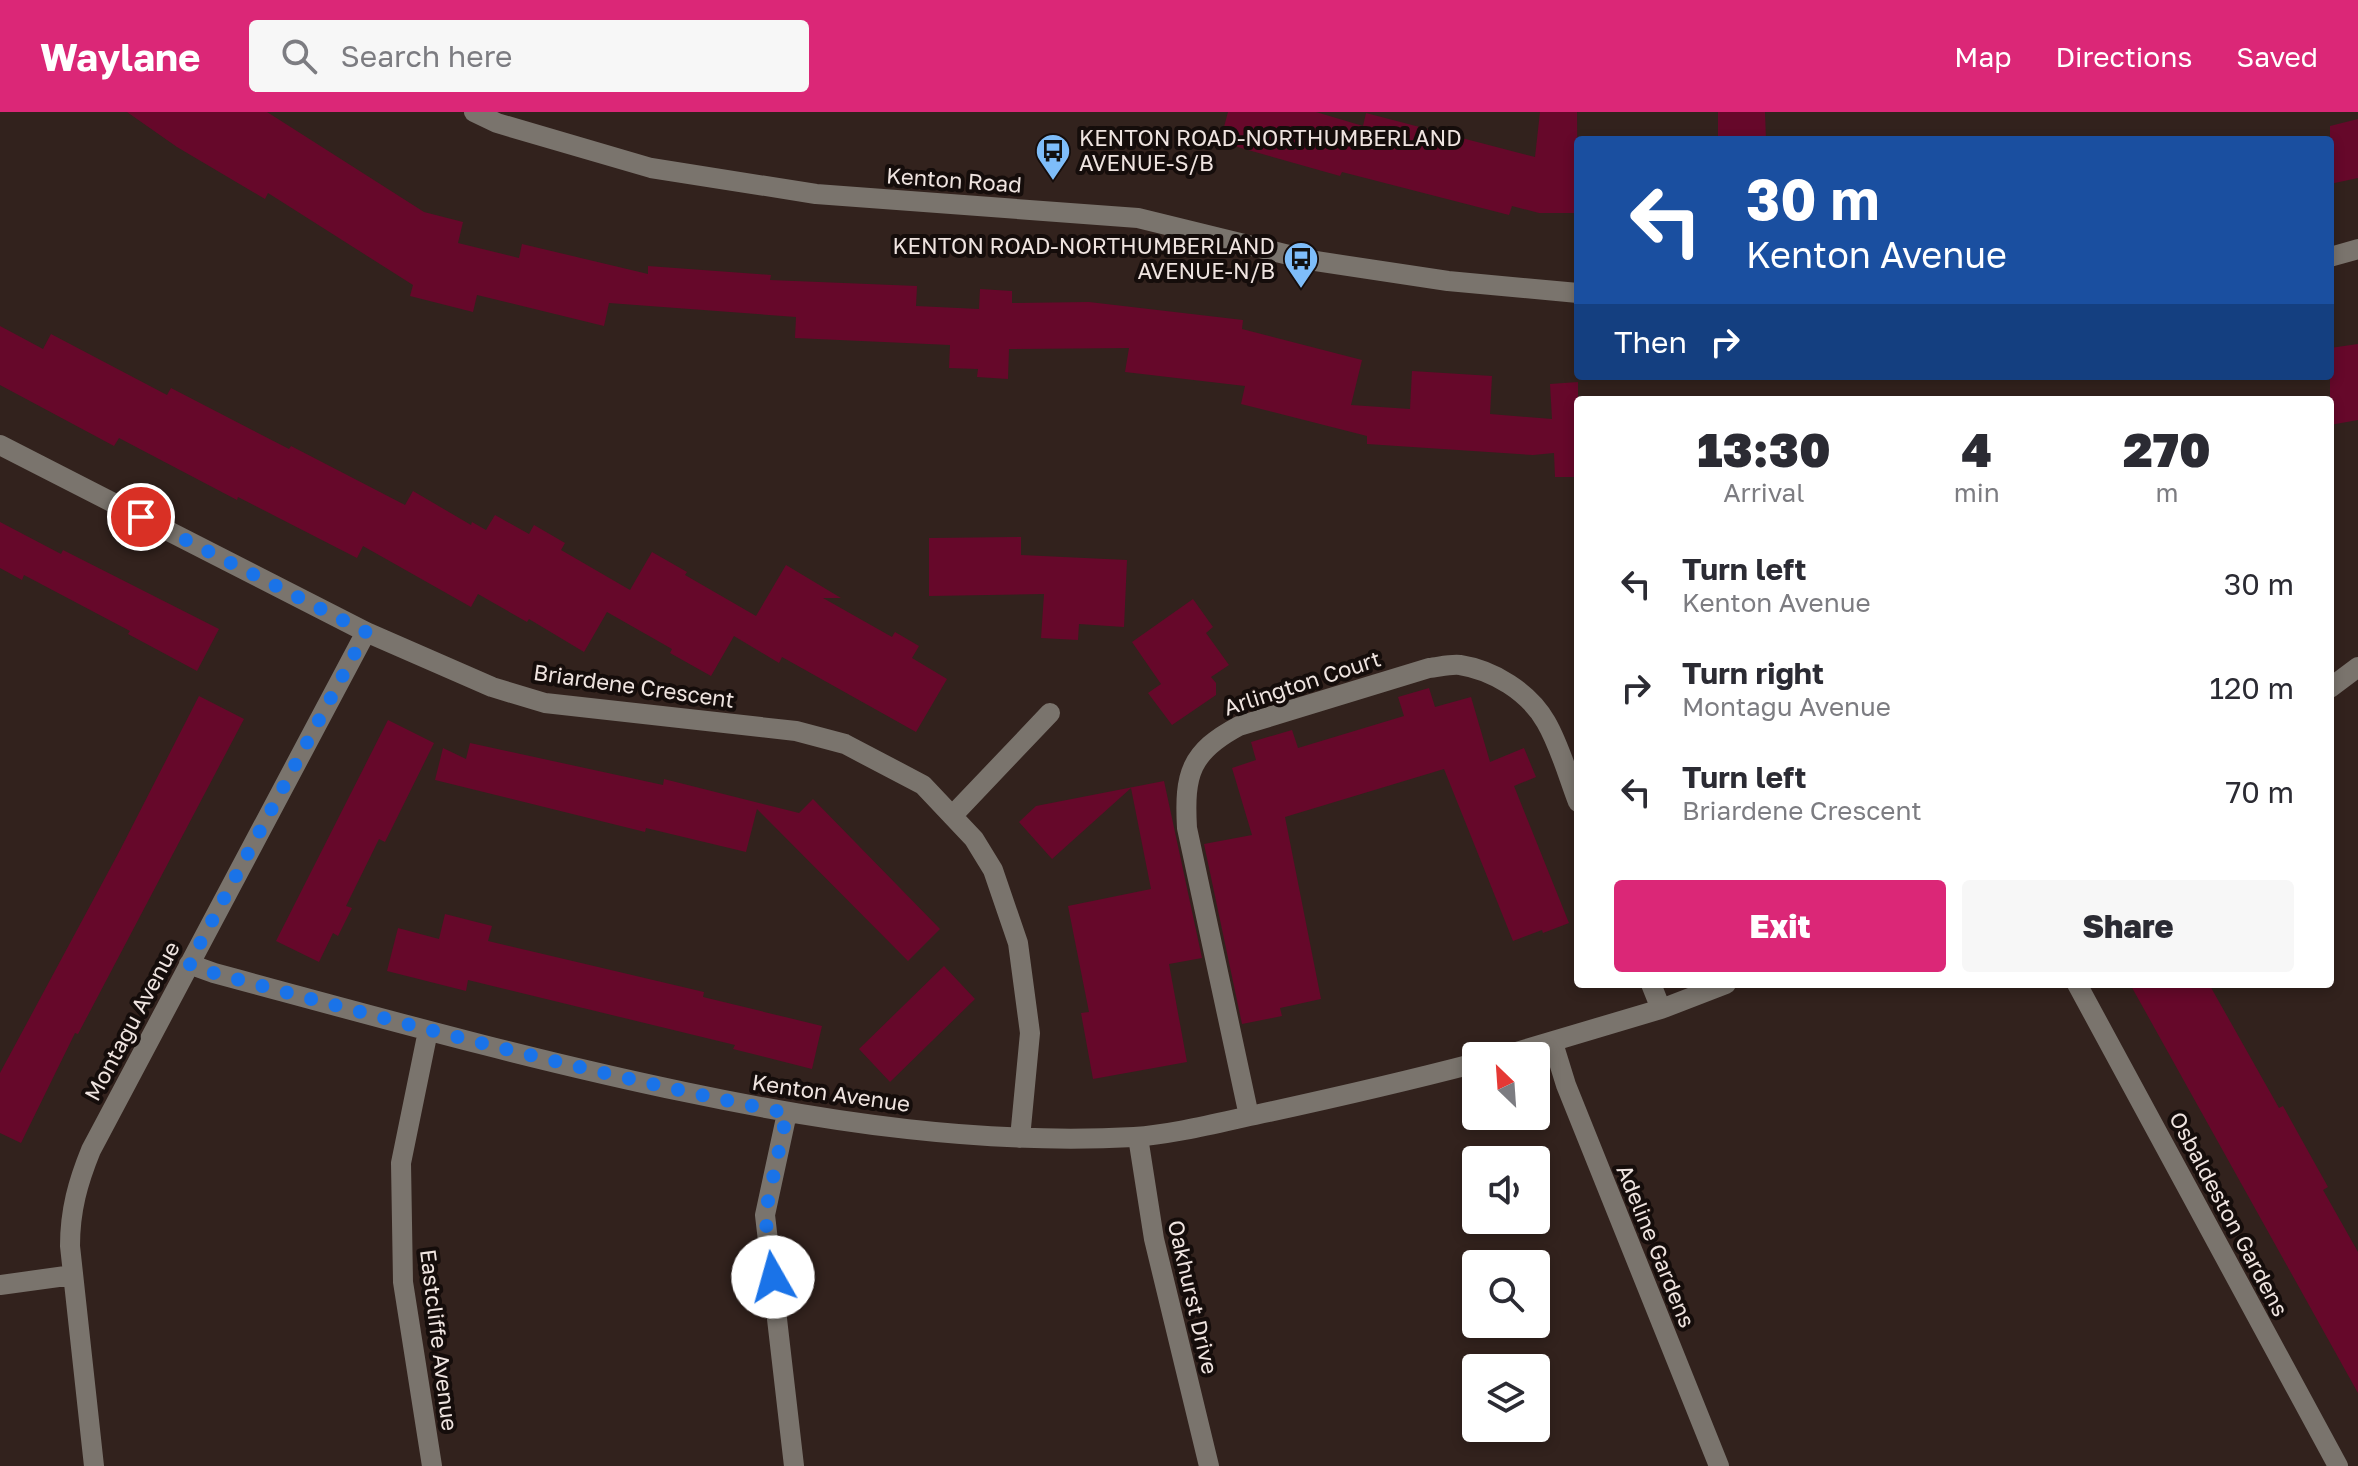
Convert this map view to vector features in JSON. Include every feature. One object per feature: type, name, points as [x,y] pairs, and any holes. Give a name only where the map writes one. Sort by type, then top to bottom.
[{"type":"street","name":"Kenton Road","points":[[474,112],[512,127],[651,168],[816,194],[1138,218],[1309,260],[1448,281],[1574,293]]},
{"type":"street","points":[[2334,256],[2358,249]]},
{"type":"street","points":[[2334,264],[2358,262]]},
{"type":"street","name":"Briardene Crescent","points":[[0,445],[366,632],[492,687],[545,703],[796,731],[845,744],[923,785],[974,839],[993,870],[1018,943],[1030,1033],[1020,1138]]},
{"type":"street","name":"Montagu Avenue","points":[[94,1466],[73,1275],[70,1217],[76,1187],[91,1150],[366,632]]},
{"type":"street","name":"Arlington Court","points":[[1249,1116],[1187,828],[1185,796],[1190,770],[1214,739],[1239,726],[1429,668],[1456,664],[1499,678],[1524,696],[1545,721],[1574,792]]},
{"type":"street","points":[[2334,685],[2358,667]]},
{"type":"street","points":[[953,815],[1050,713]]},
{"type":"street","name":"Kenton Avenue","points":[[189,964],[428,1031],[611,1077],[787,1113],[899,1128],[1020,1138],[1138,1137],[1379,1089],[1462,1067]]},
{"type":"street","points":[[1653,988],[1661,1009]]},
{"type":"street","points":[[1550,1044],[1661,1009],[1716,988]]},
{"type":"street","name":"Osbaldeston Gardens","points":[[2079,988],[2338,1466]]},
{"type":"street","name":"Eastcliffe Avenue","points":[[428,1031],[401,1163],[403,1282],[432,1466]]},
{"type":"street","name":"Adeline Gardens","points":[[1553,1043],[1566,1085],[1719,1466]]},
{"type":"street","points":[[787,1113],[765,1215],[794,1466]]},
{"type":"street","name":"Oakhurst Drive","points":[[1138,1137],[1154,1239],[1209,1466]]},
{"type":"street","points":[[0,1285],[73,1275]]},
{"type":"building","points":[[127,112],[267,112],[424,212],[463,222],[458,243],[519,258],[522,244],[648,274],[648,266],[771,275],[770,280],[917,286],[916,306],[979,309],[980,289],[1012,291],[1012,303],[1089,302],[1243,320],[1242,329],[1362,360],[1351,405],[1410,409],[1412,371],[1492,376],[1490,414],[1552,419],[1550,384],[1578,382],[1578,396],[1574,396],[1574,477],[1555,477],[1554,453],[1533,455],[1367,444],[1367,436],[1241,404],[1245,386],[1125,372],[1129,348],[1009,349],[1008,379],[977,377],[978,369],[949,368],[950,345],[795,338],[796,317],[609,303],[604,326],[477,295],[473,312],[410,296],[413,285],[268,193],[265,199],[177,147]]},
{"type":"building","points":[[1228,112],[1316,112],[1363,126],[1366,113],[1535,157],[1540,112],[1577,112],[1574,213],[1539,213],[1512,206],[1509,215],[1342,172],[1340,176],[1220,142]]},
{"type":"building","points":[[1718,112],[1765,112],[1766,136],[1718,136]]},
{"type":"building","points":[[2358,119],[2358,178],[2334,183],[2334,136],[2330,136],[2330,126]]},
{"type":"building","points":[[0,326],[43,349],[51,334],[167,395],[171,388],[405,505],[413,491],[471,525],[472,522],[486,530],[495,515],[529,534],[534,525],[565,543],[561,550],[630,590],[652,552],[756,616],[786,565],[841,598],[823,598],[892,637],[895,632],[919,646],[912,658],[947,679],[916,732],[782,657],[779,663],[734,636],[711,676],[670,653],[672,649],[607,612],[584,652],[529,619],[527,622],[478,594],[471,607],[363,546],[357,558],[119,438],[114,446],[0,385]]},
{"type":"building","points":[[2358,344],[2358,420],[2334,424],[2334,396],[2330,396],[2330,380],[2334,380],[2334,347]]},
{"type":"building","points":[[0,522],[61,554],[63,550],[219,629],[197,671],[128,634],[130,631],[24,575],[22,580],[0,568]]},
{"type":"building","points":[[1021,537],[1021,555],[1127,560],[1124,627],[1079,624],[1078,640],[1041,638],[1044,594],[929,596],[929,538]]},
{"type":"building","points":[[1193,599],[1213,627],[1206,633],[1229,665],[1211,677],[1216,683],[1216,695],[1172,725],[1148,693],[1161,684],[1132,642]]},
{"type":"building","points":[[1429,688],[1435,707],[1471,697],[1490,762],[1524,748],[1536,777],[1514,786],[1569,923],[1513,941],[1444,769],[1285,817],[1321,999],[1280,1008],[1282,1016],[1242,1024],[1204,844],[1252,835],[1232,768],[1256,760],[1251,742],[1292,730],[1298,748],[1404,716],[1398,697]]},
{"type":"building","points":[[199,696],[244,719],[78,1034],[75,1033],[21,1143],[0,1133],[0,1073]]},
{"type":"building","points":[[388,720],[434,743],[385,842],[379,839],[346,906],[352,908],[338,936],[333,933],[319,962],[276,941]]},
{"type":"building","points":[[470,743],[663,785],[664,779],[799,813],[813,799],[940,929],[908,961],[757,809],[746,852],[646,828],[645,832],[435,780],[443,748],[466,759]]},
{"type":"building","points":[[1164,781],[1202,958],[1169,964],[1187,1062],[1093,1079],[1081,1013],[1089,1012],[1068,906],[1151,889],[1131,788],[1052,859],[1019,822],[1036,806]]},
{"type":"building","points":[[445,914],[492,926],[488,941],[704,992],[703,997],[822,1026],[812,1069],[733,1049],[735,1045],[468,980],[466,991],[387,971],[398,928],[439,939]]},
{"type":"building","points":[[944,966],[975,999],[890,1082],[859,1049]]},
{"type":"building","points":[[2132,988],[2211,988],[2279,1108],[2283,1106],[2328,1187],[2323,1190],[2358,1252],[2358,1393]]},
{"type":"place","name":"KENTON ROAD-NORTHUMBERLAND AVENUE-S/B","points":[[1053,182]]},
{"type":"place","name":"KENTON ROAD-NORTHUMBERLAND AVENUE-N/B","points":[[1301,290]]},
{"type":"route","points":[[141,517],[366,632],[189,964],[428,1031],[611,1077],[787,1113],[765,1215],[773,1277]]}]
